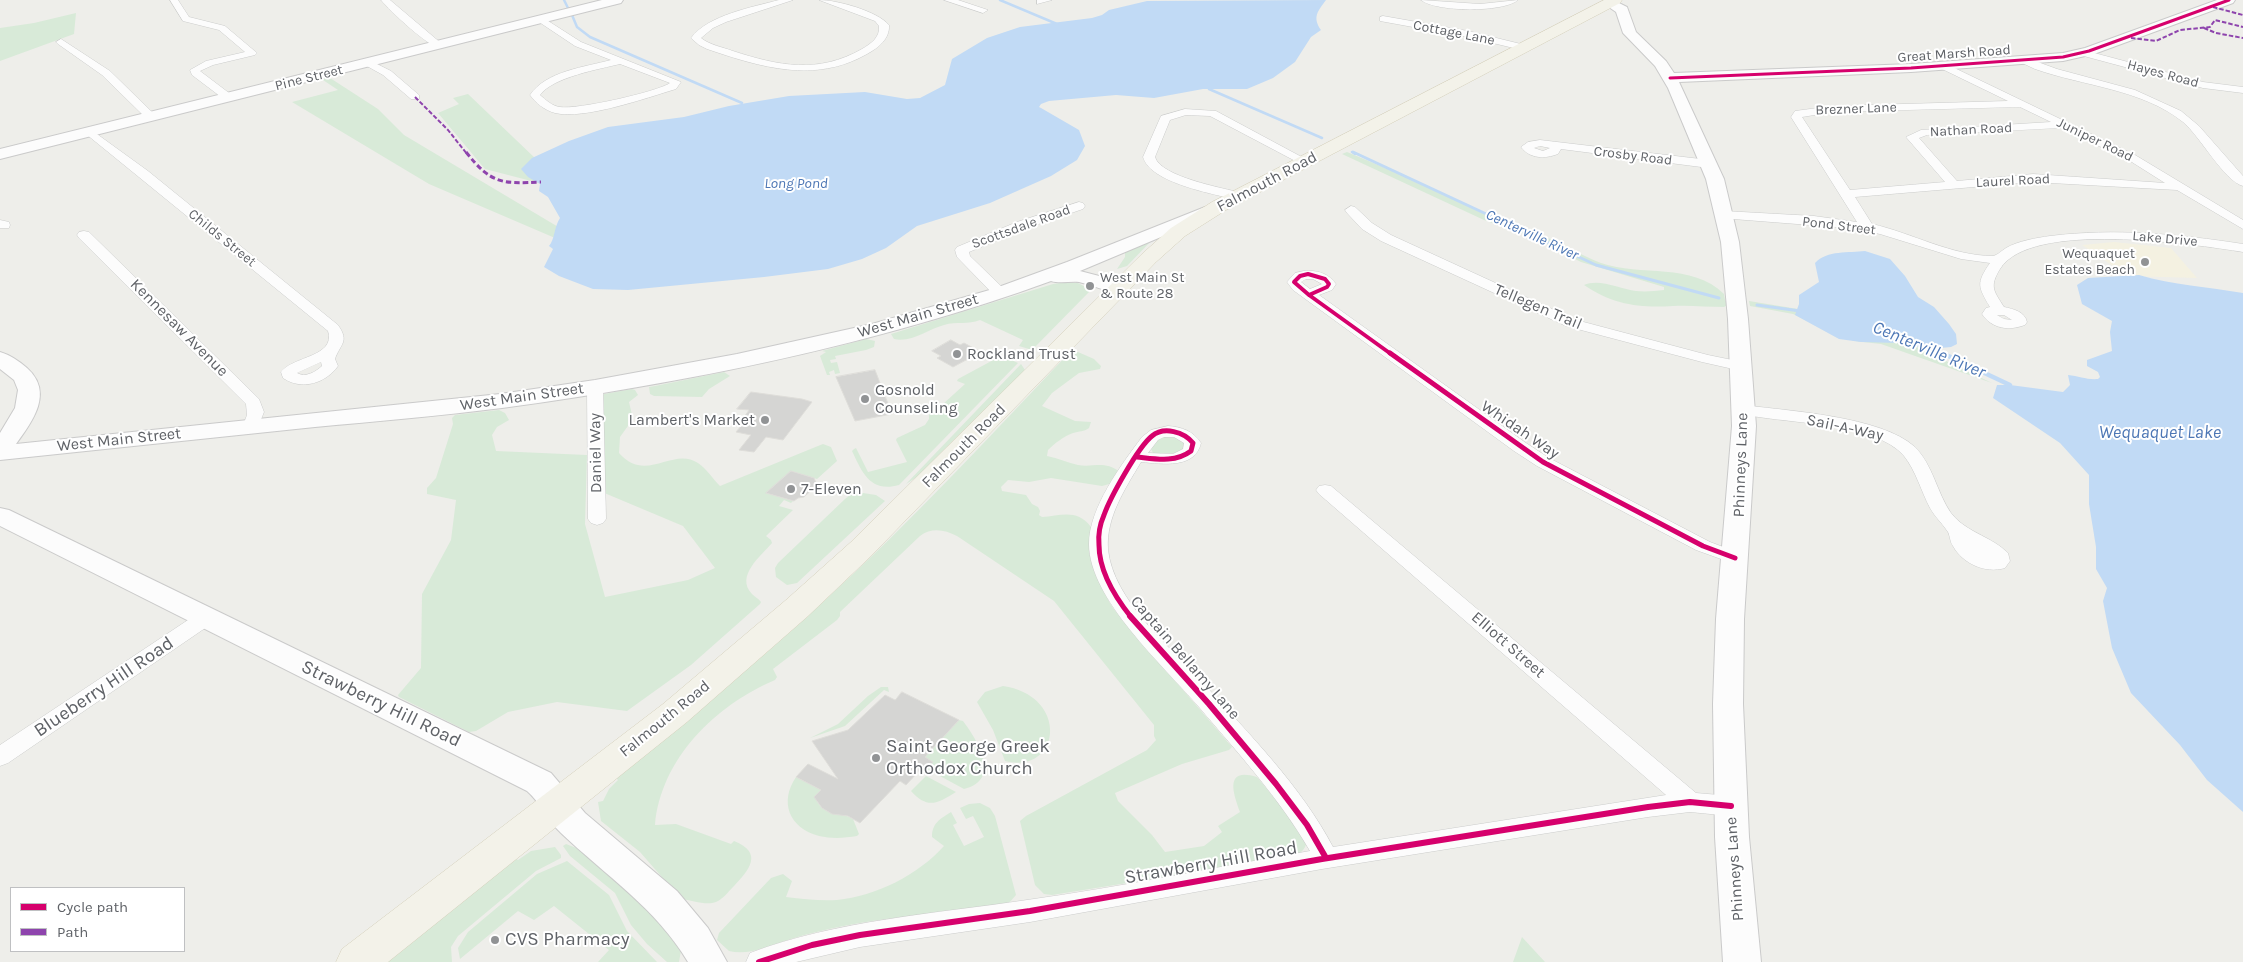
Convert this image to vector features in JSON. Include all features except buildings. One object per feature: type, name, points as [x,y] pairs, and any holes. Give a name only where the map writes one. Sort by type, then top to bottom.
[{"type":"main road","name":"Pine Street","points":[[0,154],[370,64],[617,0]]},
{"type":"main road","name":"Great Marsh Road","points":[[1670,78],[1942,65],[2024,60],[2083,53],[2229,0]]},
{"type":"main road","name":"Falmouth Road","points":[[357,962],[560,804],[721,674],[833,575],[990,420],[1124,282],[1178,232],[1219,206],[1526,48],[1582,17],[1616,7]]},
{"type":"main road","name":"Phinneys Lane","points":[[1616,7],[1630,33],[1661,64],[1670,78],[1709,164],[1730,242],[1742,366],[1744,410],[1730,619],[1728,704],[1730,806],[1742,962]]},
{"type":"main road","name":"West Main Street","points":[[0,453],[485,403],[595,387],[790,350],[877,329],[1033,282],[1219,206]]},
{"type":"main road","name":"West Main Street","points":[[1074,266],[1092,267],[1124,282]]},
{"type":"main road","name":"West Main Street","points":[[1033,282],[1075,276],[1124,282]]},
{"type":"main road","points":[[0,359],[27,381],[30,389],[26,408],[0,449]]},
{"type":"main road","name":"Strawberry Hill Road","points":[[0,516],[534,779],[545,786],[572,822],[641,879],[669,906],[692,934],[708,962]]},
{"type":"street","points":[[164,0],[174,0],[186,19],[222,28],[252,53],[210,62],[195,70],[196,73],[229,98]]},
{"type":"street","points":[[789,0],[712,24],[699,32],[696,38],[704,44],[756,62],[776,68],[802,70],[845,62],[867,51],[883,36],[884,25],[878,19],[823,0]]},
{"type":"street","points":[[948,0],[983,10]]},
{"type":"street","points":[[1425,0],[1468,8],[1504,4],[1514,0]]},
{"type":"street","points":[[387,2],[399,1]]},
{"type":"street","points":[[387,2],[439,46]]},
{"type":"street","points":[[542,20],[567,38],[620,61],[674,81],[676,84],[656,92],[574,111],[557,110],[535,95],[536,90],[545,83],[620,61]]},
{"type":"street","name":"Cottage Lane","points":[[1383,20],[1468,34],[1526,48]]},
{"type":"street","points":[[61,42],[106,73],[151,117]]},
{"type":"street","name":"Hayes Road","points":[[2083,53],[2203,85],[2243,90]]},
{"type":"street","points":[[2024,60],[2047,70],[2120,88],[2178,114],[2198,130],[2230,173],[2243,182]]},
{"type":"street","points":[[370,64],[387,74],[415,97]]},
{"type":"street","name":"Juniper Road","points":[[1942,65],[2131,157],[2179,188],[2243,225]]},
{"type":"street","name":"Brezner Lane","points":[[1867,227],[1799,124],[1796,117],[1799,113],[1833,109],[2019,104]]},
{"type":"street","points":[[1238,196],[1168,176],[1151,164],[1149,157],[1165,118],[1185,112],[1212,113],[1305,162]]},
{"type":"street","name":"Nathan Road","points":[[1953,184],[1912,137],[1925,132],[2063,125]]},
{"type":"street","name":"Childs Street","points":[[90,132],[333,328],[336,336],[335,345],[329,353]]},
{"type":"street","name":"Crosby Road","points":[[1557,146],[1709,164]]},
{"type":"street","name":"Laurel Road","points":[[1847,194],[2044,178],[2179,188]]},
{"type":"street","name":"Scottsdale Road","points":[[1000,293],[964,257],[962,250],[1022,225],[1078,206]]},
{"type":"street","name":"Tellegen Trail","points":[[1351,210],[1367,226],[1386,238],[1558,318],[1624,338],[1742,366]]},
{"type":"street","name":"Pond Street","points":[[1724,215],[1867,227],[1950,254]]},
{"type":"street","name":"Kennesaw Avenue","points":[[84,235],[253,402],[256,407],[256,416],[250,428]]},
{"type":"street","name":"Lake Drive","points":[[1988,279],[2000,260],[2012,250],[2028,245],[2095,235],[2165,238],[2243,248]]},
{"type":"street","points":[[1950,254],[2000,260]]},
{"type":"street","points":[[1950,254],[1988,279],[1987,291],[2000,310]]},
{"type":"street","name":"Whidah Way","points":[[1308,295],[1543,462],[1703,546],[1735,558]]},
{"type":"street","name":"Daniel Way","points":[[595,387],[597,518]]},
{"type":"street","name":"Sail-A-Way","points":[[1744,410],[1860,428],[1897,440],[1909,450],[1916,460],[1945,518],[1957,531]]},
{"type":"street","name":"Captain Bellamy Lane","points":[[1137,457],[1106,509],[1101,524],[1099,558],[1110,588],[1120,605],[1215,710],[1297,810],[1316,836],[1326,858]]},
{"type":"street","name":"Elliott Street","points":[[1325,490],[1690,802]]},
{"type":"street","name":"Blueberry Hill Road","points":[[0,757],[207,618]]},
{"type":"street","name":"Strawberry Hill Road","points":[[759,962],[812,945],[860,935],[1030,910],[1326,858],[1690,802],[1730,806]]},
{"type":"green space","points":[[76,13],[74,34],[0,61],[0,28],[34,23]]},
{"type":"green space","points":[[327,76],[378,109],[404,135],[560,228],[555,238],[429,184],[292,102],[338,90],[320,78]]},
{"type":"green space","points":[[468,94],[536,159],[547,181],[539,183],[485,169],[438,113],[459,104],[453,98]]},
{"type":"green space","points":[[1347,152],[1494,218],[1553,240],[1601,263],[1616,267],[1682,274],[1697,278],[1711,284],[1724,294],[1725,300],[1729,304],[1724,307],[1638,306],[1616,301],[1584,285],[1603,283],[1636,291],[1664,290],[1664,287],[1581,262],[1534,238],[1484,220],[1342,154]]},
{"type":"green space","points":[[1152,240],[1127,266],[1117,269],[1125,257],[1125,252]]},
{"type":"green space","points":[[1078,283],[1091,290],[1032,350],[1019,346],[1023,340],[980,320],[944,325],[901,340],[894,339],[891,334],[1053,284]]},
{"type":"green space","points":[[1749,301],[1798,309],[1898,338],[1992,383],[1881,344],[1854,341],[1832,333],[1793,314],[1750,306]]},
{"type":"green space","points":[[866,339],[875,341],[874,347],[835,356],[836,359],[830,360],[831,363],[837,362],[840,373],[835,374],[834,370],[829,372],[830,375],[827,375],[820,356],[826,352],[822,351]]},
{"type":"green space","points":[[1078,352],[1094,359],[1101,366],[1100,369],[1079,373],[1052,393],[1042,406],[1075,421],[1091,422],[1089,428],[1066,436],[1056,443],[1048,450],[1047,456],[1083,466],[1109,466],[1120,472],[1113,483],[1102,486],[1051,478],[1029,482],[1008,480],[1001,487],[1002,491],[1026,495],[1032,504],[1038,507],[1039,515],[1042,517],[1068,514],[1080,517],[1086,521],[1091,527],[1093,549],[1103,589],[1113,608],[1232,747],[1229,750],[1182,764],[1115,793],[1118,801],[1152,835],[1165,852],[1204,846],[1222,832],[1218,826],[1240,812],[1235,797],[1235,779],[1239,776],[1247,775],[1257,777],[1307,837],[1303,850],[1297,856],[1052,895],[1044,894],[1035,885],[1020,821],[1147,750],[1156,740],[1154,725],[1054,601],[957,536],[948,532],[934,530],[920,536],[840,612],[837,620],[773,669],[777,677],[775,680],[732,704],[713,719],[680,756],[668,778],[659,801],[655,825],[676,824],[731,844],[734,841],[749,851],[751,856],[749,868],[745,874],[719,901],[708,903],[681,899],[640,852],[601,821],[598,802],[603,801],[609,789],[618,780],[615,777],[775,645],[858,570],[919,510],[1068,354]]},
{"type":"green space","points":[[1005,357],[1018,363],[899,485],[881,486],[868,479],[852,451],[854,449],[856,448],[868,472],[907,462],[896,440],[897,438],[925,425],[929,419],[929,405],[934,403],[943,404],[965,384],[957,381],[958,379],[997,358]]},
{"type":"green space","points":[[1021,364],[1025,370],[917,477],[906,484]]},
{"type":"green space","points":[[724,372],[730,376],[709,389],[702,397],[654,396],[650,394],[649,387]]},
{"type":"green space","points":[[632,389],[638,395],[629,402],[633,419],[620,437],[619,453],[629,462],[639,465],[689,459],[701,465],[720,486],[823,444],[831,447],[837,461],[817,479],[791,471],[766,493],[793,501],[791,503],[784,500],[779,506],[793,510],[766,536],[772,543],[756,560],[748,573],[746,580],[748,587],[752,594],[759,599],[760,604],[691,665],[627,711],[557,702],[508,712],[476,731],[469,732],[399,697],[398,695],[421,668],[422,594],[451,540],[456,500],[427,494],[427,488],[436,478],[453,424],[452,418],[455,415],[499,410],[505,413],[509,420],[497,427],[492,435],[496,451],[587,455],[585,524],[605,597],[688,580],[715,568],[683,526],[602,492],[601,397],[604,394]]},
{"type":"green space","points":[[1165,437],[1177,438],[1184,443],[1185,449],[1177,453],[1153,453],[1151,449],[1153,444]]},
{"type":"green space","points":[[863,493],[876,495],[885,501],[797,583],[787,585],[776,577],[775,568],[778,563],[845,499],[850,495]]},
{"type":"green space","points":[[1003,686],[1025,693],[1039,704],[1048,718],[1050,732],[1047,746],[1038,757],[1024,762],[1005,761],[993,730],[977,702],[985,692]]},
{"type":"green space","points":[[881,687],[888,687],[889,692],[884,690],[845,726],[810,738],[838,724],[868,696]]},
{"type":"green space","points":[[959,720],[963,721],[975,739],[983,759],[984,769],[982,777],[975,784],[964,789],[927,769],[933,762],[925,757]]},
{"type":"green space","points":[[926,776],[956,792],[938,802],[928,803],[923,801],[911,791]]},
{"type":"green space","points":[[796,777],[821,790],[815,797],[818,804],[827,811],[853,819],[859,834],[857,836],[829,838],[819,836],[800,827],[790,813],[788,805],[788,796]]},
{"type":"green space","points":[[980,803],[990,808],[995,816],[1016,895],[1009,903],[872,921],[818,932],[744,952],[729,951],[717,940],[719,933],[771,878],[783,874],[792,881],[786,897],[824,900],[852,898],[881,889],[909,875],[934,856],[944,846],[932,837],[933,828],[940,819],[951,812],[957,823],[953,825],[964,846],[984,837],[973,816],[966,819],[960,808],[969,804]]},
{"type":"green space","points":[[566,844],[579,849],[659,915],[682,945],[679,962],[667,962],[647,944],[631,925],[615,893],[570,856],[563,846]]},
{"type":"green space","points":[[555,847],[561,858],[536,871],[458,936],[451,947],[452,962],[381,962],[513,857],[518,860],[531,851]]},
{"type":"green space","points":[[567,861],[609,895],[627,931],[657,962],[598,962],[609,950],[554,906],[534,920],[518,911],[460,959],[458,948],[468,932],[537,874]]},
{"type":"green space","points":[[1522,937],[1545,962],[1513,962]]},
{"type":"sand","name":"Wequaquet Estates Beach","points":[[2114,242],[2171,248],[2197,278],[2128,276],[2082,245]]},
{"type":"water","name":"Long Pond","points":[[1326,0],[1317,14],[1318,25],[1321,30],[1311,37],[1295,62],[1273,78],[1247,89],[1203,89],[1154,98],[1116,95],[1049,101],[1041,104],[1039,107],[1079,130],[1085,146],[1077,160],[1051,176],[990,203],[917,226],[886,248],[862,259],[828,269],[628,290],[593,289],[559,276],[544,267],[553,249],[549,246],[560,218],[548,197],[539,191],[540,184],[528,177],[521,169],[532,158],[569,141],[608,127],[684,117],[729,106],[789,96],[865,92],[907,99],[920,98],[945,85],[952,59],[987,38],[1020,27],[1092,18],[1102,15],[1109,10],[1147,1]]},
{"type":"water","points":[[1865,251],[1890,259],[1905,276],[1918,297],[1934,307],[1949,324],[1956,334],[1957,344],[1951,347],[1930,349],[1898,343],[1861,342],[1839,339],[1795,315],[1799,304],[1799,295],[1819,282],[1815,263],[1832,254]]},
{"type":"water","name":"Wequaquet Lake","points":[[2139,275],[2178,284],[2243,293],[2243,812],[2207,780],[2180,745],[2131,693],[2112,648],[2103,601],[2107,588],[2096,569],[2096,547],[2089,504],[2089,475],[2060,443],[1993,398],[1997,385],[2063,392],[2070,385],[2068,375],[2098,379],[2100,377],[2098,372],[2087,366],[2087,360],[2112,351],[2110,332],[2112,321],[2082,304],[2077,285],[2088,278]]},
{"type":"waterway","points":[[564,0],[569,10]]},
{"type":"waterway","name":"Centerville River","points":[[1000,0],[1057,24]]},
{"type":"waterway","points":[[572,15],[577,27],[590,37],[742,103]]},
{"type":"waterway","name":"Centerville River","points":[[1209,89],[1322,138]]},
{"type":"waterway","name":"Centerville River","points":[[1353,152],[1596,265],[1719,298]]},
{"type":"waterway","name":"Centerville River","points":[[1757,305],[1800,311]]},
{"type":"waterway","name":"Centerville River","points":[[1927,346],[1944,354]]},
{"type":"waterway","name":"Centerville River","points":[[1942,353],[2010,385]]},
{"type":"marked path","points":[[2213,7],[2243,15]]},
{"type":"marked path","points":[[2131,38],[2156,41],[2180,30],[2210,27],[2215,20],[2243,27]]},
{"type":"marked path","points":[[2204,28],[2216,33],[2243,38]]},
{"type":"marked path","points":[[415,97],[448,130],[476,165],[493,178],[509,184],[541,182]]},
{"type":"cycle path","points":[[1670,78],[1911,68],[2063,57],[2089,51],[2229,0]]},
{"type":"cycle path","points":[[1308,295],[1327,287],[1329,284],[1325,279],[1308,274],[1300,276],[1294,282],[1298,287],[1520,447],[1543,462],[1703,546],[1735,558]]},
{"type":"cycle path","points":[[1137,457],[1179,458],[1191,451],[1193,443],[1180,433],[1168,431],[1157,433],[1148,440],[1142,449],[1126,474],[1103,516],[1100,530],[1100,559],[1110,585],[1134,620],[1209,704],[1284,794],[1307,825],[1326,858]]},
{"type":"cycle path","points":[[759,962],[812,945],[860,935],[1030,911],[1322,859],[1648,807],[1690,802],[1731,806]]},
{"type":"place","name":"Wequaquet Estates Beach","points":[[2145,262]]},
{"type":"place","name":"West Main St & Route 28","points":[[1090,286]]},
{"type":"place","name":"Rockland Trust","points":[[957,354]]},
{"type":"place","name":"Gosnold Counseling","points":[[865,399]]},
{"type":"place","name":"Lambert's Market","points":[[765,420]]},
{"type":"place","name":"7-Eleven","points":[[791,489]]},
{"type":"place","name":"Saint George Greek Orthodox Church","points":[[876,758]]},
{"type":"place","name":"CVS Pharmacy","points":[[495,940]]}]
